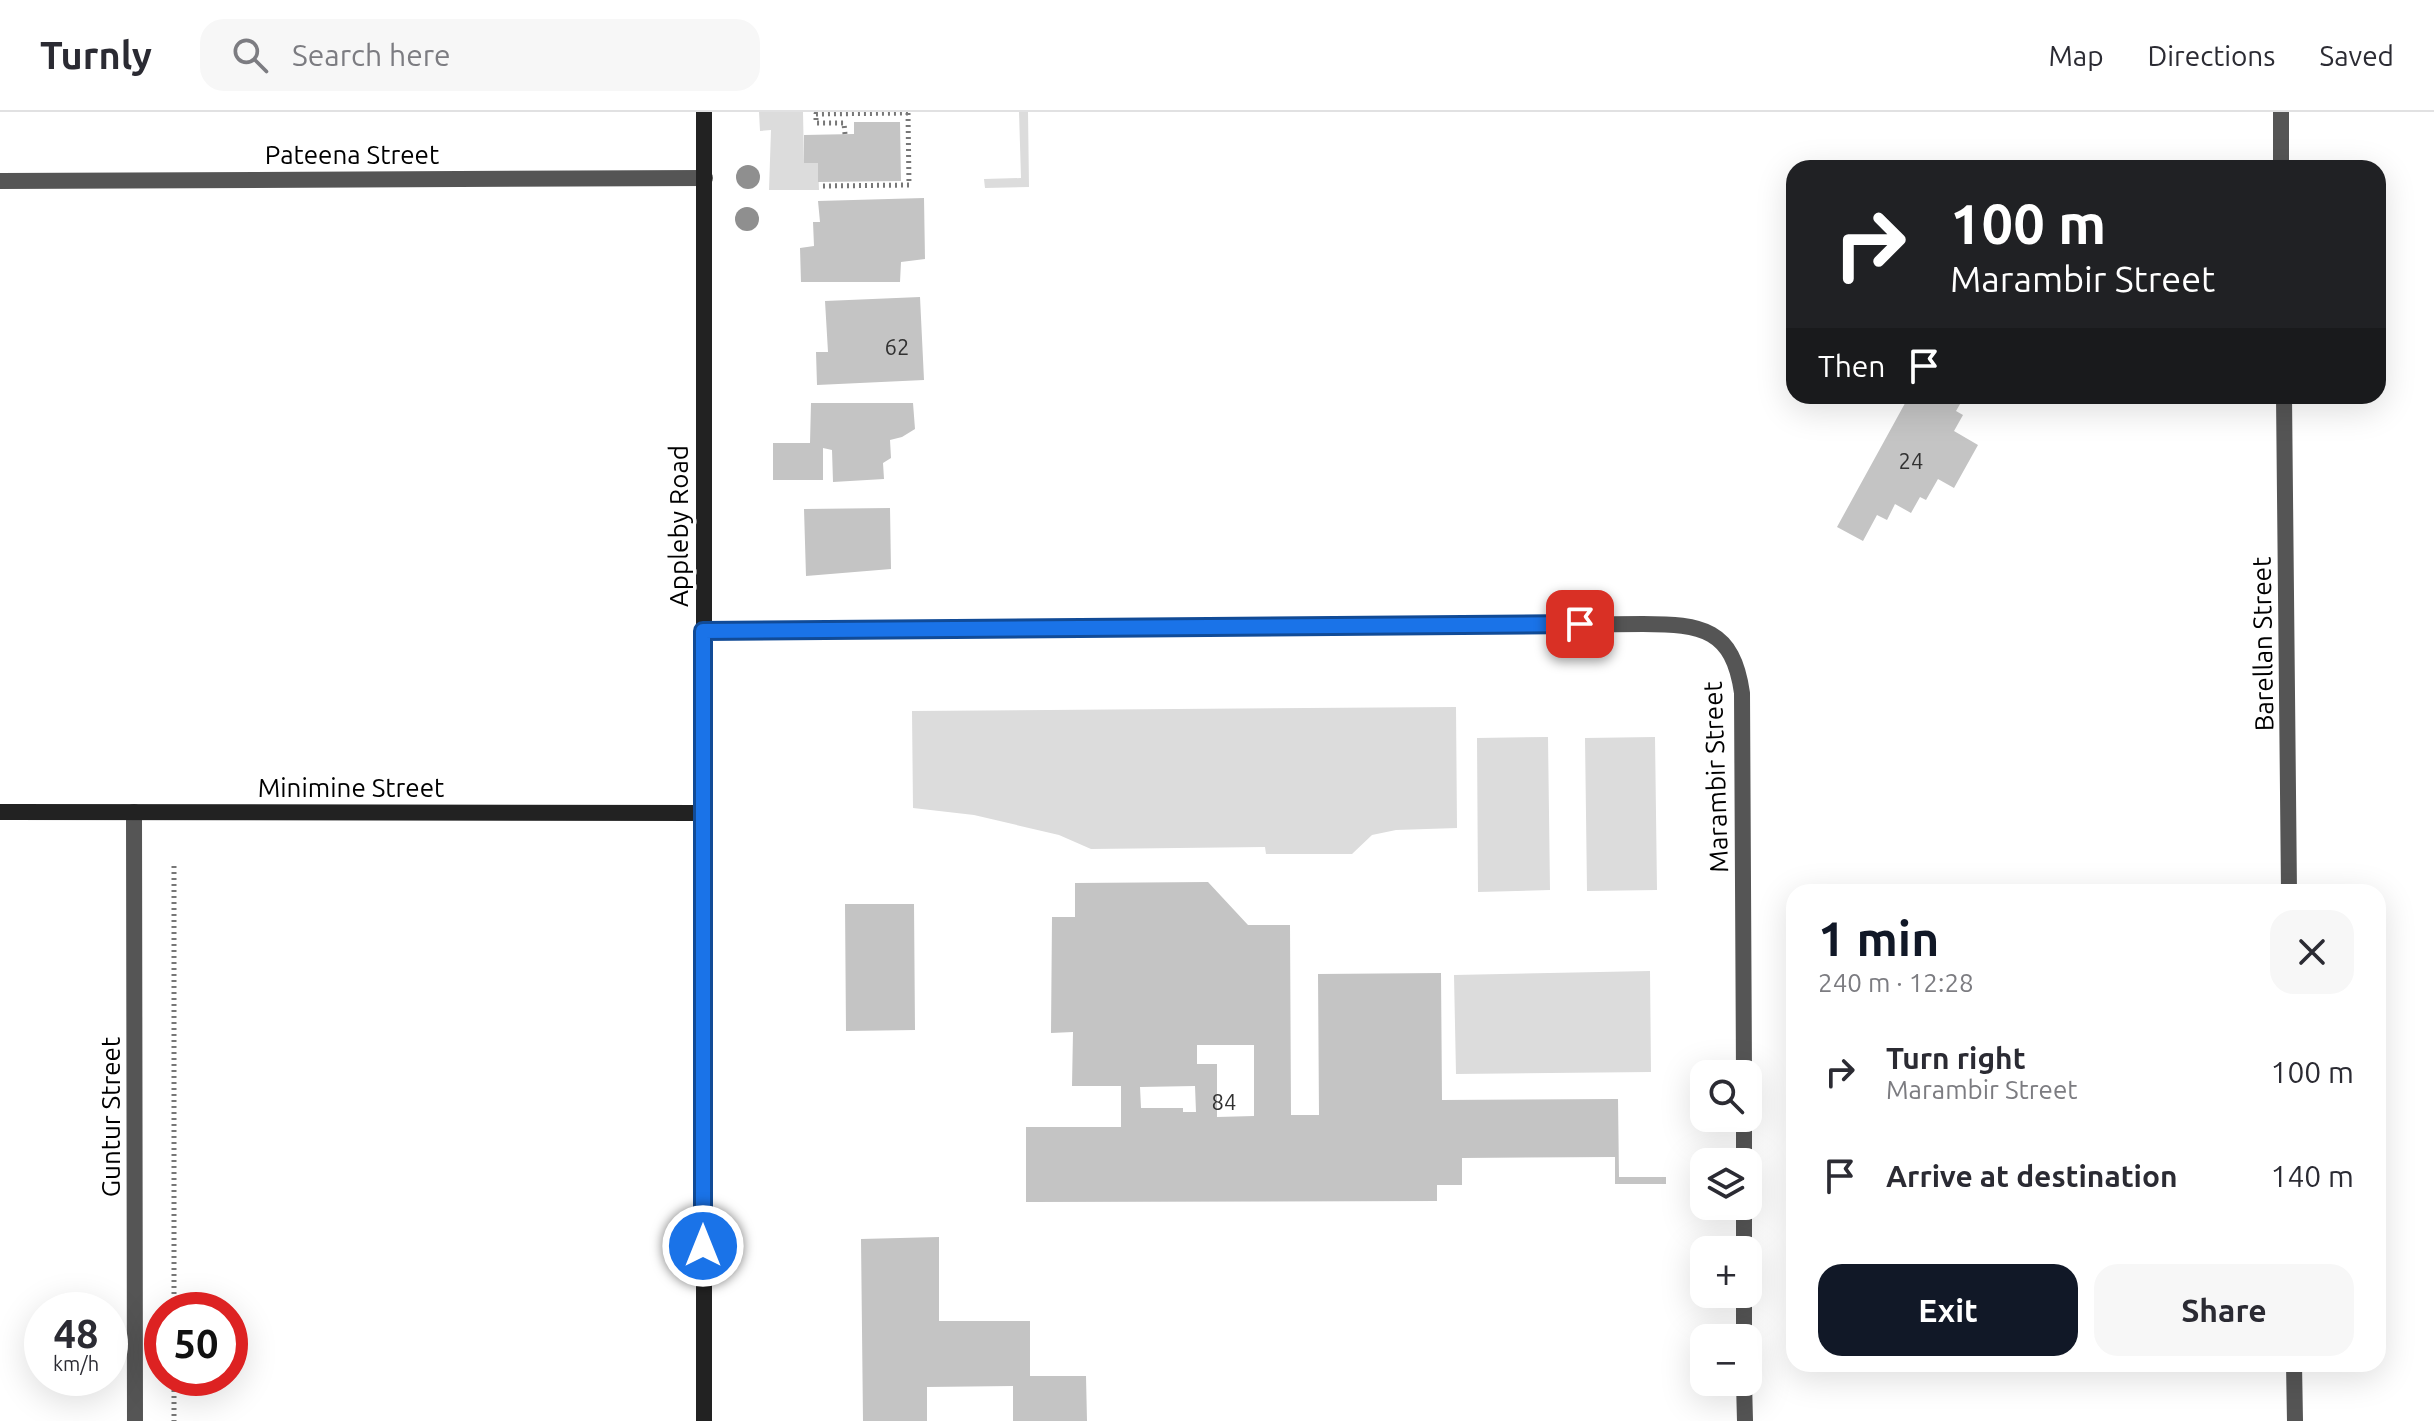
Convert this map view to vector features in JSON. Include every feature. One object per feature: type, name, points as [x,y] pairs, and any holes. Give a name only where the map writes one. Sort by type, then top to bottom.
[{"type":"main road","name":"Appleby Road","points":[[704,112],[704,1421]]},
{"type":"main road","name":"Minimine Street","points":[[0,812],[703,813]]},
{"type":"street","points":[[2281,112],[2281,160]]},
{"type":"street","name":"Pateena Street","points":[[0,181],[705,178]]},
{"type":"street","name":"Barellan Street","points":[[2284,404],[2289,884]]},
{"type":"street","name":"Marambir Street","points":[[703,631],[1671,624],[1710,633],[1724,643],[1734,657],[1742,693],[1744,1060]]},
{"type":"street","name":"Guntur Street","points":[[134,812],[135,1421]]},
{"type":"street","points":[[2294,1372],[2295,1421]]},
{"type":"street","points":[[1744,1396],[1745,1421]]},
{"type":"path","points":[[823,186],[909,185],[908,112],[816,114],[816,123],[844,123],[845,134]]},
{"type":"path","points":[[174,866],[174,1292]]},
{"type":"path","points":[[174,1396],[174,1421]]},
{"type":"shaded area","points":[[759,112],[803,112],[804,162],[818,163],[819,190],[769,190],[771,130],[760,131]]},
{"type":"shaded area","points":[[1019,112],[1028,112],[1029,187],[985,188],[984,179],[1021,178]]},
{"type":"shaded area","points":[[1456,707],[1457,828],[1396,830],[1372,835],[1352,854],[1266,854],[1265,847],[1091,849],[1059,835],[974,815],[913,808],[912,711]]},
{"type":"shaded area","points":[[1548,737],[1550,890],[1478,892],[1477,738]]},
{"type":"shaded area","points":[[1655,737],[1657,890],[1587,891],[1585,738]]},
{"type":"shaded area","points":[[1650,971],[1651,1072],[1456,1074],[1454,975]]},
{"type":"building","points":[[854,122],[900,122],[901,181],[818,182],[818,163],[804,163],[804,135],[854,134]]},
{"type":"building","points":[[924,198],[925,259],[901,262],[900,282],[801,282],[800,248],[814,246],[813,222],[820,222],[818,201]]},
{"type":"building","points":[[920,297],[924,380],[817,385],[816,352],[828,352],[825,301]]},
{"type":"building","points":[[811,403],[913,403],[915,429],[890,440],[891,458],[883,463],[884,479],[833,482],[832,450],[823,448],[823,480],[773,480],[773,443],[810,443]]},
{"type":"building","points":[[1905,404],[1960,404],[1956,411],[1963,415],[1954,431],[1978,445],[1954,488],[1938,479],[1926,500],[1920,497],[1911,513],[1895,504],[1887,520],[1877,515],[1863,541],[1837,527]]},
{"type":"building","points":[[890,508],[891,569],[806,576],[804,509]]},
{"type":"building","points":[[1208,882],[1248,925],[1290,925],[1291,1115],[1319,1115],[1318,974],[1441,973],[1442,1100],[1618,1099],[1619,1177],[1666,1177],[1666,1184],[1615,1184],[1615,1157],[1462,1158],[1462,1185],[1437,1185],[1437,1201],[1026,1202],[1026,1127],[1121,1127],[1121,1086],[1072,1086],[1073,1032],[1051,1033],[1052,917],[1075,917],[1075,883]],"holes":[[[1197,1045],[1254,1045],[1254,1116],[1217,1117],[1217,1064],[1197,1064]],[[1195,1086],[1196,1112],[1183,1112],[1183,1108],[1141,1108],[1140,1087]]]},
{"type":"building","points":[[845,904],[914,904],[915,1030],[846,1031]]},
{"type":"building","points":[[939,1237],[939,1321],[1030,1321],[1030,1376],[1086,1376],[1087,1421],[1013,1421],[1013,1386],[927,1387],[927,1421],[863,1421],[861,1239]]},
{"type":"route","points":[[703,1246],[703,631],[1580,624]]}]
